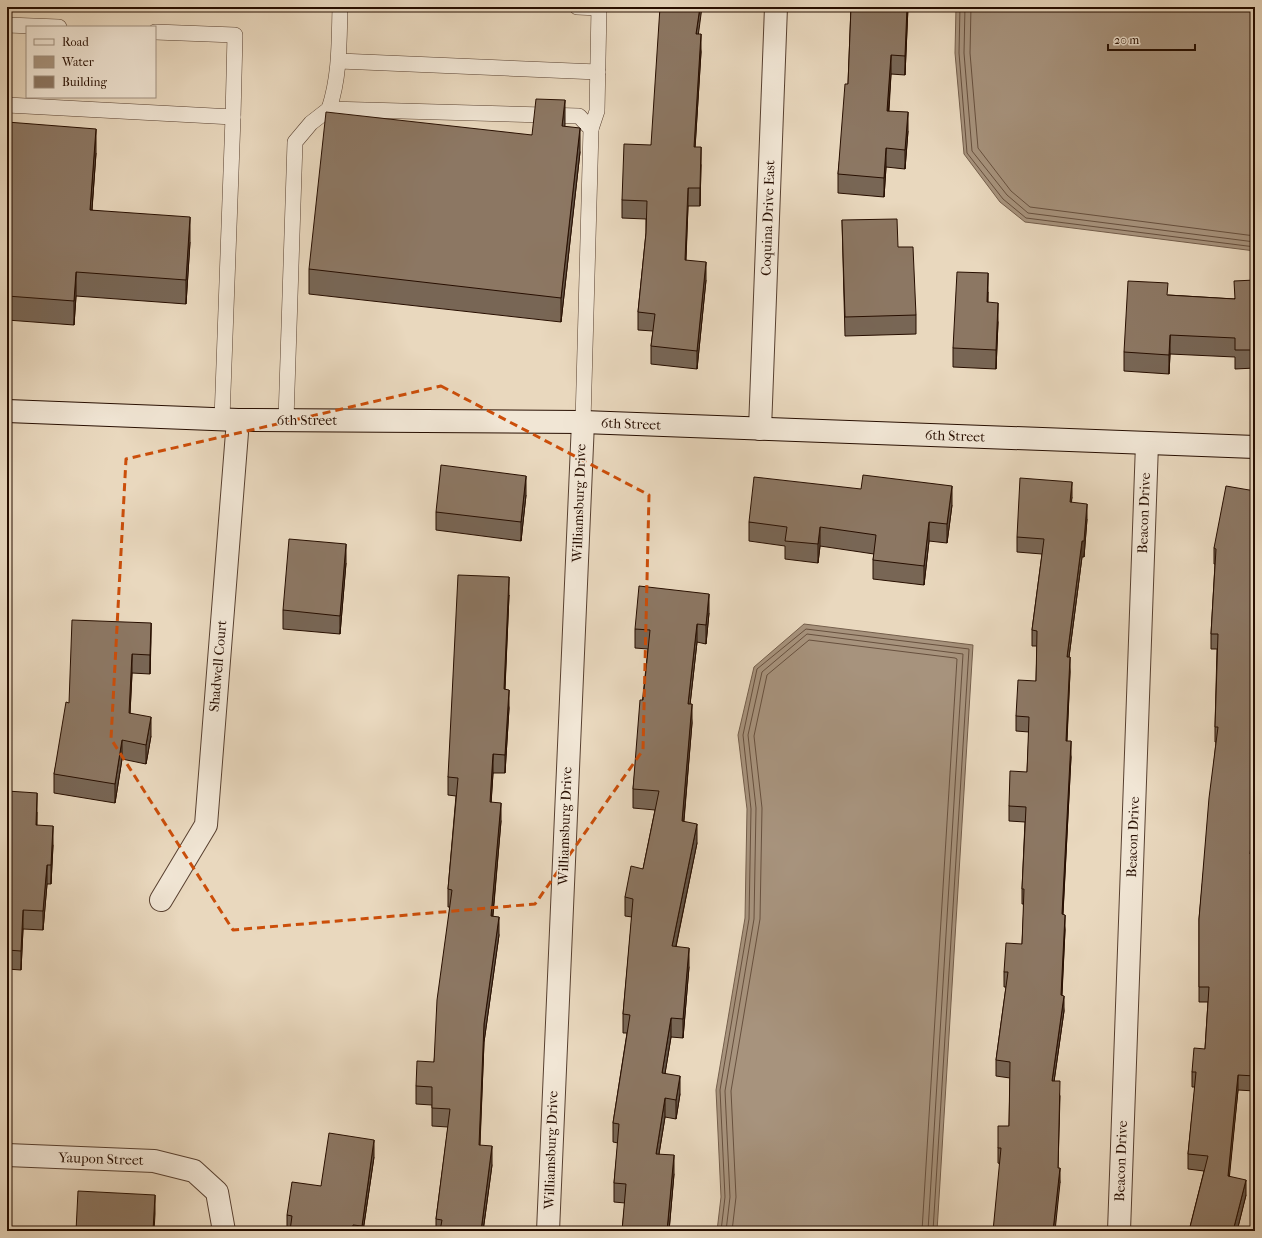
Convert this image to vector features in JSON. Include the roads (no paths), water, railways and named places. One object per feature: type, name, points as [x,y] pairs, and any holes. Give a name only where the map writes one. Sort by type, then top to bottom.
[{"type":"street","name":"Coquina Drive East","points":[[760,429],[776,7]]},
{"type":"street","name":"6th Street","points":[[7,411],[230,419],[583,422],[1255,447]]},
{"type":"street","name":"Shadwell Court","points":[[161,900],[206,825],[230,419]]},
{"type":"street","name":"Williamsburg Drive","points":[[548,1231],[583,422]]},
{"type":"street","name":"Beacon Drive","points":[[1119,1231],[1147,444]]},
{"type":"street","name":"Yaupon Street","points":[[7,1155],[154,1161],[194,1171],[217,1192],[224,1231]]},
{"type":"lane","points":[[286,420],[295,142],[311,123],[329,109],[336,88],[339,61],[340,7]]},
{"type":"lane","points":[[577,7],[599,8],[597,111],[591,129],[583,422]]},
{"type":"lane","points":[[7,24],[41,26]]},
{"type":"lane","points":[[156,32],[235,35],[230,419]]},
{"type":"lane","points":[[339,61],[598,72]]},
{"type":"lane","points":[[7,105],[233,117]]},
{"type":"lane","points":[[329,109],[579,116],[591,129]]},
{"type":"water","points":[[956,7],[1255,7],[1255,251],[1025,222],[1000,202],[964,154],[955,53]]},
{"type":"water","points":[[804,624],[973,645],[937,1231],[717,1231],[721,1197],[716,1090],[745,918],[747,809],[738,735],[754,667]]}]
